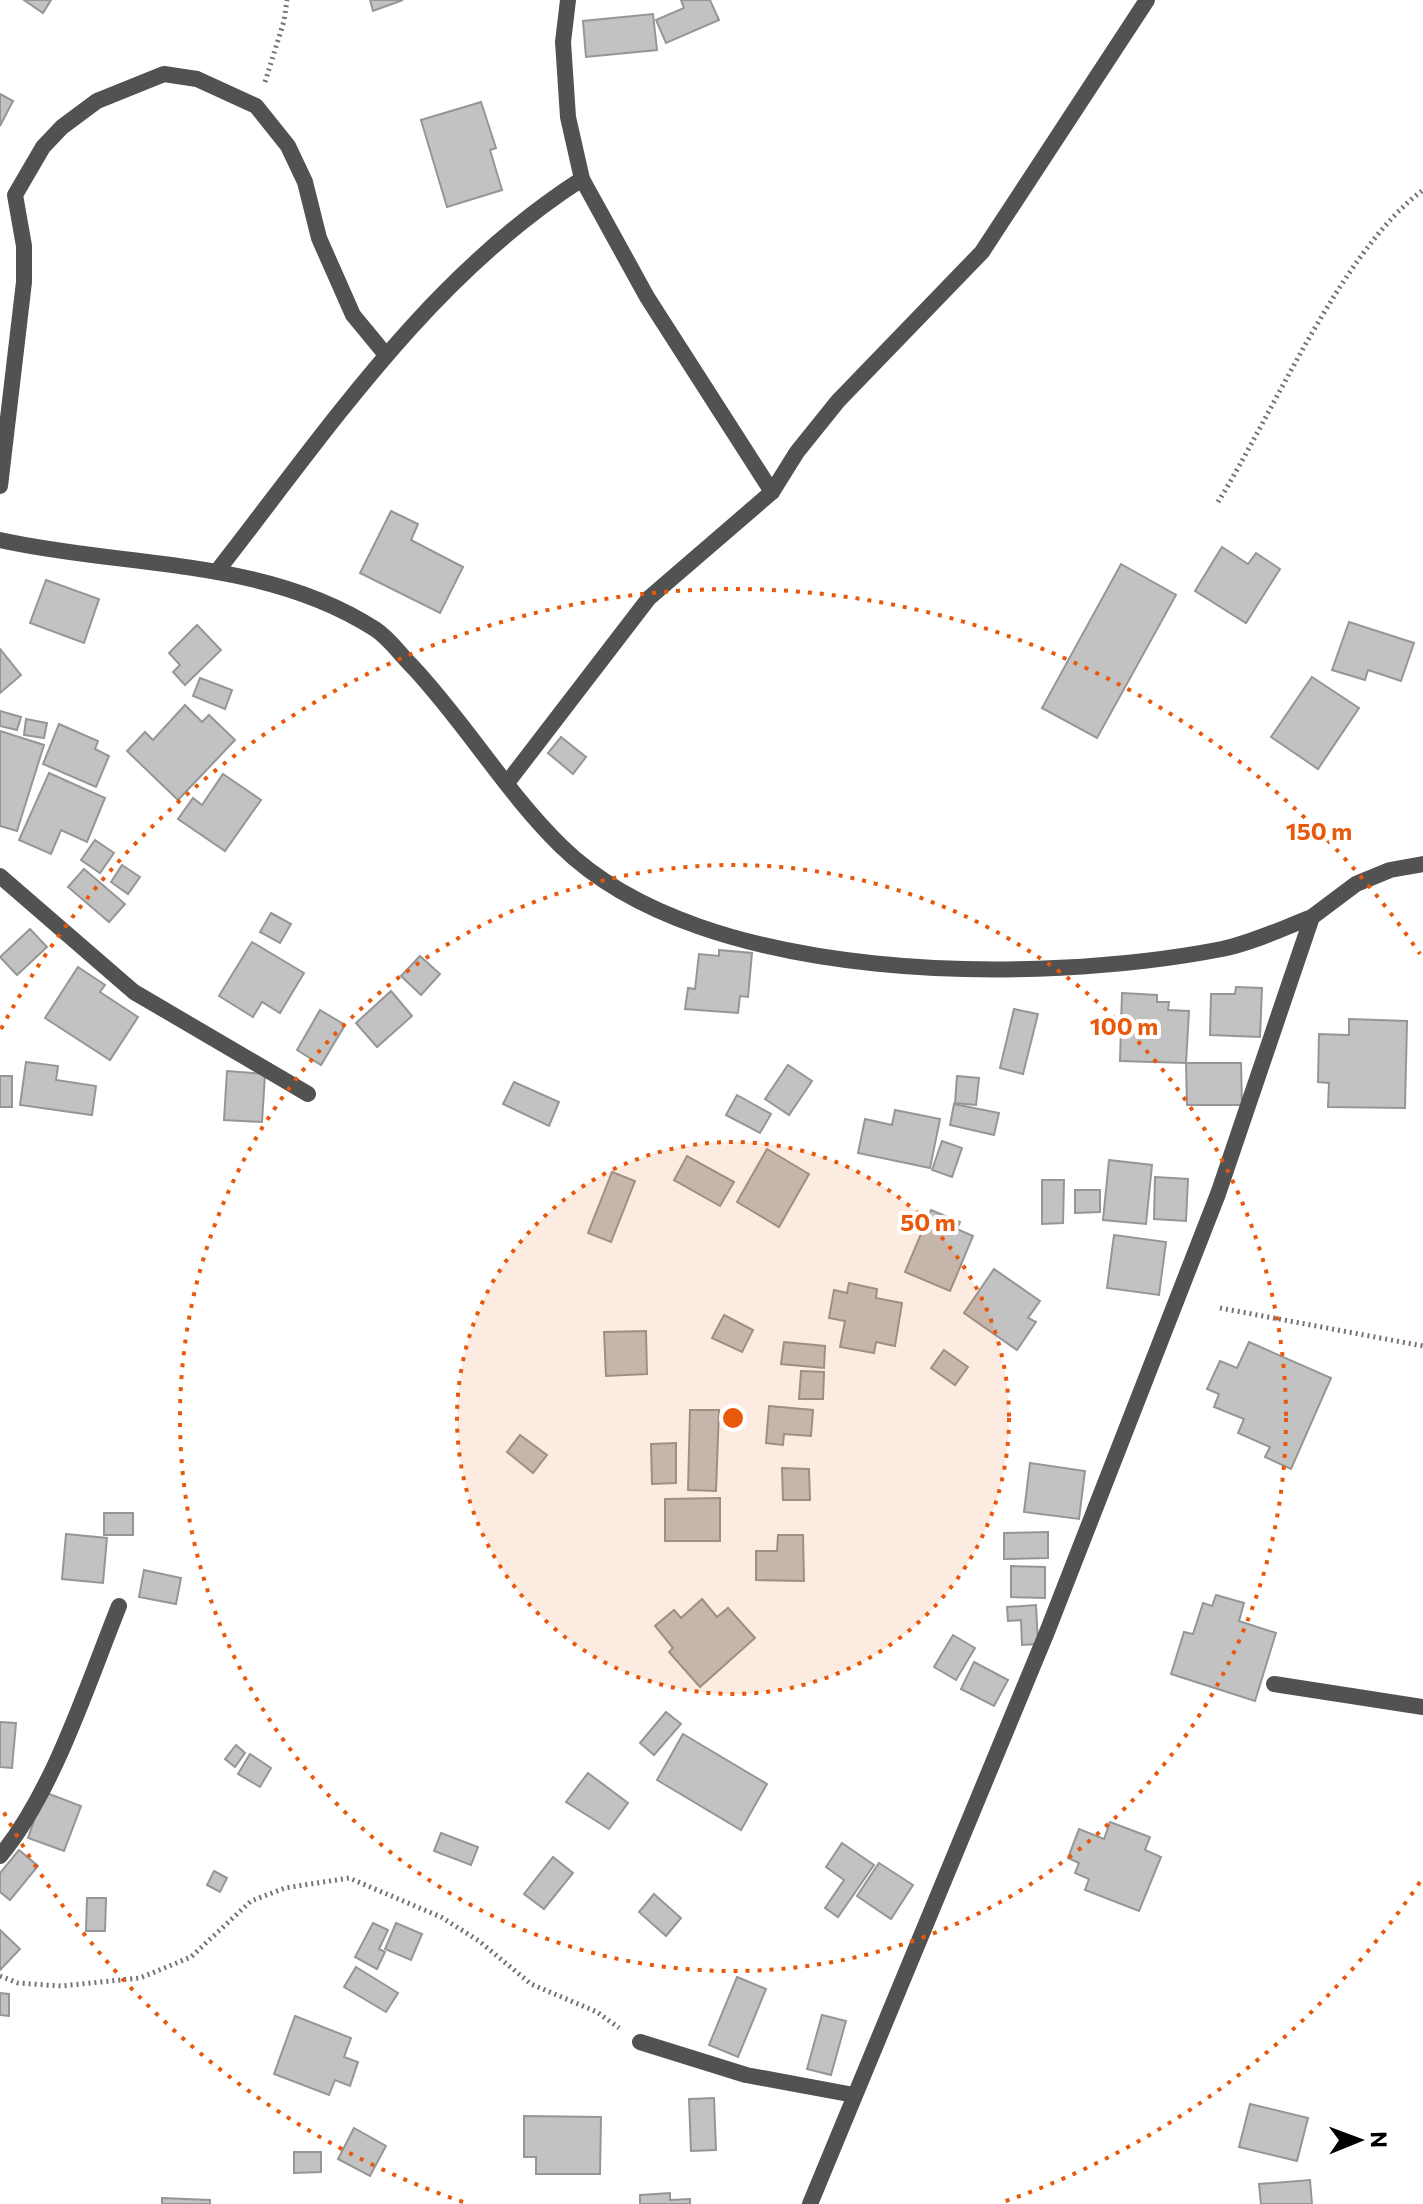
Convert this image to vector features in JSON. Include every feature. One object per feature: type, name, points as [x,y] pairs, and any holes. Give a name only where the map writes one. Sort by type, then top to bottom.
[{"type":"street","points":[[568,0],[563,42],[568,117],[582,179],[647,297],[772,492]]},
{"type":"street","points":[[507,783],[649,598],[772,492],[797,452],[838,401],[982,252],[1023,194],[1147,0]]},
{"type":"street","points":[[0,486],[24,282],[24,246],[8,193],[62,127],[97,101],[164,74],[197,79],[256,106],[288,146],[305,182],[319,238],[353,315],[386,355]]},
{"type":"street","points":[[218,570],[386,355],[454,280],[531,211],[582,179]]},
{"type":"street","points":[[0,540],[80,555],[218,570],[291,589],[377,630],[430,685],[561,846],[607,885],[690,926],[784,950],[937,969],[1020,971],[1131,963],[1225,949],[1312,917],[1356,884],[1390,870],[1423,864]]},
{"type":"street","points":[[0,876],[134,992],[308,1094]]},
{"type":"street","points":[[810,2204],[1047,1632],[1212,1209],[1312,917]]},
{"type":"street","points":[[0,1856],[37,1796],[61,1747],[119,1606]]},
{"type":"street","points":[[1274,1684],[1423,1707]]},
{"type":"street","points":[[640,2042],[746,2075],[854,2095]]},
{"type":"path","points":[[256,106],[273,63],[287,0]]},
{"type":"path","points":[[1218,502],[1337,294],[1401,206],[1423,190]]},
{"type":"path","points":[[1220,1308],[1423,1346]]},
{"type":"path","points":[[0,1976],[18,1983],[61,1986],[140,1978],[191,1957],[251,1901],[296,1885],[349,1878],[441,1917],[479,1941],[531,1984],[597,2012],[640,2042]]},
{"type":"building","points":[[24,0],[51,0],[43,13]]},
{"type":"building","points":[[370,0],[403,0],[373,11]]},
{"type":"building","points":[[681,0],[710,0],[719,20],[666,43],[656,20],[684,8]]},
{"type":"building","points":[[653,14],[657,50],[586,57],[583,21]]},
{"type":"building","points":[[0,94],[13,101],[0,126]]},
{"type":"building","points":[[481,102],[496,148],[490,150],[502,190],[447,207],[421,120]]},
{"type":"building","points":[[391,511],[418,524],[411,540],[463,567],[440,613],[360,573]]},
{"type":"building","points":[[1222,547],[1248,564],[1256,553],[1280,569],[1246,623],[1195,591]]},
{"type":"building","points":[[1121,564],[1176,595],[1097,738],[1042,708]]},
{"type":"building","points":[[46,580],[99,599],[84,643],[30,623]]},
{"type":"building","points":[[1349,622],[1414,643],[1401,681],[1368,670],[1365,680],[1332,670]]},
{"type":"building","points":[[197,625],[221,650],[185,685],[173,672],[180,665],[169,653]]},
{"type":"building","points":[[0,649],[21,675],[0,693]]},
{"type":"building","points":[[1312,677],[1359,708],[1318,769],[1271,737]]},
{"type":"building","points":[[200,678],[232,690],[225,709],[193,696]]},
{"type":"building","points":[[185,705],[202,722],[209,715],[235,740],[178,800],[127,751],[145,732],[153,740]]},
{"type":"building","points":[[0,711],[21,717],[17,730],[0,726]]},
{"type":"building","points":[[26,719],[47,723],[44,738],[24,735]]},
{"type":"building","points":[[59,724],[98,741],[95,749],[109,756],[96,787],[43,764]]},
{"type":"building","points":[[0,731],[44,745],[17,831],[0,826]]},
{"type":"building","points":[[561,737],[586,757],[573,774],[548,753]]},
{"type":"building","points":[[49,773],[105,798],[87,842],[61,830],[51,854],[19,840]]},
{"type":"building","points":[[223,774],[261,800],[225,851],[178,819],[193,798],[202,805]]},
{"type":"building","points":[[95,840],[114,853],[100,873],[81,860]]},
{"type":"building","points":[[122,865],[140,877],[128,894],[111,882]]},
{"type":"building","points":[[84,869],[125,904],[109,922],[68,887]]},
{"type":"building","points":[[271,913],[291,924],[280,943],[260,932]]},
{"type":"building","points":[[30,929],[47,947],[17,975],[0,957]]},
{"type":"building","points":[[252,942],[304,973],[280,1013],[262,1002],[253,1017],[219,996]]},
{"type":"building","points":[[719,950],[752,953],[748,997],[740,996],[738,1013],[685,1009],[688,988],[695,989],[699,954],[719,956]]},
{"type":"building","points":[[420,956],[440,974],[421,995],[401,976]]},
{"type":"building","points":[[78,967],[105,985],[100,992],[138,1017],[110,1060],[45,1018]]},
{"type":"building","points":[[1236,987],[1262,988],[1260,1037],[1210,1035],[1211,994],[1235,994]]},
{"type":"building","points":[[391,991],[412,1016],[377,1047],[356,1023]]},
{"type":"building","points":[[1122,993],[1157,995],[1157,1002],[1169,1002],[1168,1010],[1189,1011],[1186,1063],[1120,1061]]},
{"type":"building","points":[[1014,1009],[1038,1014],[1023,1074],[1000,1068]]},
{"type":"building","points":[[320,1010],[345,1025],[321,1065],[297,1050]]},
{"type":"building","points":[[1349,1019],[1407,1021],[1405,1108],[1328,1107],[1329,1083],[1318,1082],[1319,1034],[1349,1035]]},
{"type":"building","points":[[26,1062],[58,1066],[56,1080],[96,1086],[92,1115],[20,1105]]},
{"type":"building","points":[[1186,1063],[1241,1063],[1242,1105],[1187,1105]]},
{"type":"building","points":[[788,1065],[812,1081],[789,1115],[765,1099]]},
{"type":"building","points":[[227,1071],[265,1074],[262,1122],[224,1120]]},
{"type":"building","points":[[0,1076],[12,1076],[12,1107],[0,1107]]},
{"type":"building","points":[[957,1076],[979,1078],[976,1105],[955,1103]]},
{"type":"building","points":[[514,1082],[559,1102],[549,1126],[503,1104]]},
{"type":"building","points":[[737,1095],[771,1114],[760,1133],[726,1115]]},
{"type":"building","points":[[954,1104],[999,1113],[994,1135],[950,1125]]},
{"type":"building","points":[[895,1110],[940,1119],[930,1168],[858,1153],[865,1119],[892,1125]]},
{"type":"building","points":[[942,1141],[962,1148],[952,1177],[932,1170]]},
{"type":"building","points":[[767,1149],[809,1174],[779,1227],[737,1202]]},
{"type":"building","points":[[687,1156],[734,1182],[720,1206],[674,1180]]},
{"type":"building","points":[[1109,1160],[1152,1165],[1146,1224],[1103,1220]]},
{"type":"building","points":[[612,1172],[635,1181],[611,1242],[588,1233]]},
{"type":"building","points":[[1155,1177],[1188,1179],[1186,1221],[1154,1219]]},
{"type":"building","points":[[1042,1180],[1064,1180],[1063,1223],[1042,1224]]},
{"type":"building","points":[[1075,1190],[1100,1190],[1100,1212],[1075,1213]]},
{"type":"building","points":[[931,1210],[960,1222],[957,1229],[973,1236],[950,1291],[905,1272]]},
{"type":"building","points":[[1114,1235],[1166,1242],[1159,1295],[1107,1288]]},
{"type":"building","points":[[994,1269],[1040,1301],[1028,1318],[1036,1322],[1017,1350],[964,1313]]},
{"type":"building","points":[[849,1283],[877,1289],[876,1298],[902,1303],[895,1346],[876,1342],[874,1353],[840,1347],[845,1321],[829,1318],[834,1290],[847,1293]]},
{"type":"building","points":[[724,1315],[753,1330],[742,1352],[712,1338]]},
{"type":"building","points":[[646,1331],[647,1374],[606,1376],[604,1332]]},
{"type":"building","points":[[784,1342],[825,1346],[824,1368],[781,1364]]},
{"type":"building","points":[[1249,1342],[1331,1378],[1291,1469],[1265,1457],[1270,1447],[1238,1433],[1244,1419],[1214,1407],[1219,1394],[1207,1389],[1220,1361],[1237,1368]]},
{"type":"building","points":[[944,1350],[968,1367],[955,1385],[931,1368]]},
{"type":"building","points":[[801,1371],[824,1372],[823,1399],[799,1399]]},
{"type":"building","points":[[769,1406],[813,1410],[811,1436],[784,1434],[783,1445],[766,1443]]},
{"type":"building","points":[[690,1410],[719,1410],[716,1491],[688,1490]]},
{"type":"building","points":[[520,1435],[547,1455],[533,1473],[507,1452]]},
{"type":"building","points":[[676,1443],[676,1483],[652,1484],[651,1444]]},
{"type":"building","points":[[1030,1463],[1085,1471],[1079,1519],[1024,1512]]},
{"type":"building","points":[[782,1468],[809,1469],[810,1500],[783,1500]]},
{"type":"building","points":[[720,1498],[720,1541],[665,1541],[665,1499]]},
{"type":"building","points":[[104,1513],[133,1513],[133,1535],[104,1535]]},
{"type":"building","points":[[1048,1532],[1048,1558],[1004,1559],[1004,1533]]},
{"type":"building","points":[[66,1534],[107,1538],[103,1583],[62,1579]]},
{"type":"building","points":[[778,1535],[803,1535],[804,1581],[756,1580],[756,1551],[777,1551]]},
{"type":"building","points":[[1011,1566],[1045,1567],[1045,1598],[1011,1597]]},
{"type":"building","points":[[144,1570],[181,1578],[176,1604],[139,1597]]},
{"type":"building","points":[[1216,1595],[1244,1603],[1239,1621],[1276,1633],[1255,1701],[1171,1674],[1184,1632],[1193,1634],[1203,1603],[1212,1606]]},
{"type":"building","points":[[702,1599],[717,1617],[728,1608],[755,1638],[700,1687],[669,1652],[673,1648],[655,1626],[674,1610],[681,1618]]},
{"type":"building","points":[[1036,1605],[1038,1644],[1022,1645],[1021,1620],[1008,1621],[1007,1607]]},
{"type":"building","points":[[953,1635],[975,1648],[956,1680],[934,1667]]},
{"type":"building","points":[[974,1662],[1008,1680],[994,1706],[961,1689]]},
{"type":"building","points":[[666,1712],[681,1724],[654,1755],[640,1743]]},
{"type":"building","points":[[0,1722],[16,1723],[12,1768],[0,1767]]},
{"type":"building","points":[[683,1734],[767,1784],[741,1830],[657,1780]]},
{"type":"building","points":[[236,1745],[245,1753],[235,1767],[225,1759]]},
{"type":"building","points":[[250,1754],[271,1768],[260,1787],[238,1774]]},
{"type":"building","points":[[588,1773],[628,1803],[609,1829],[566,1802]]},
{"type":"building","points":[[44,1792],[81,1806],[64,1851],[28,1838]]},
{"type":"building","points":[[1110,1822],[1150,1837],[1145,1850],[1161,1857],[1139,1911],[1085,1890],[1089,1879],[1075,1873],[1079,1863],[1068,1858],[1079,1829],[1104,1839]]},
{"type":"building","points":[[441,1833],[478,1847],[471,1865],[434,1851]]},
{"type":"building","points":[[842,1843],[874,1865],[838,1917],[825,1908],[844,1880],[826,1867]]},
{"type":"building","points":[[19,1850],[38,1866],[10,1900],[0,1892],[0,1873]]},
{"type":"building","points":[[553,1857],[573,1873],[544,1909],[524,1894]]},
{"type":"building","points":[[879,1863],[913,1885],[891,1919],[857,1896]]},
{"type":"building","points":[[214,1871],[227,1878],[220,1892],[207,1885]]},
{"type":"building","points":[[654,1894],[681,1918],[666,1936],[639,1912]]},
{"type":"building","points":[[87,1898],[106,1898],[105,1931],[86,1931]]},
{"type":"building","points":[[373,1923],[388,1930],[379,1949],[385,1952],[377,1969],[355,1957]]},
{"type":"building","points":[[396,1923],[422,1934],[411,1960],[385,1949]]},
{"type":"building","points":[[0,1930],[20,1949],[0,1970]]},
{"type":"building","points":[[356,1967],[398,1993],[386,2012],[344,1987]]},
{"type":"building","points":[[737,1977],[766,1989],[738,2057],[709,2045]]},
{"type":"building","points":[[0,1993],[9,1994],[9,2016],[0,2015]]},
{"type":"building","points":[[822,2015],[846,2021],[831,2075],[807,2069]]},
{"type":"building","points":[[295,2016],[351,2038],[344,2057],[358,2062],[350,2086],[335,2080],[329,2095],[274,2074]]},
{"type":"building","points":[[714,2098],[716,2150],[691,2151],[689,2099]]},
{"type":"building","points":[[1250,2104],[1308,2118],[1297,2161],[1239,2147]]},
{"type":"building","points":[[524,2116],[601,2117],[600,2174],[536,2174],[536,2157],[524,2157]]},
{"type":"building","points":[[354,2128],[386,2146],[370,2176],[338,2159]]},
{"type":"building","points":[[294,2152],[321,2152],[321,2172],[294,2173]]},
{"type":"building","points":[[1310,2180],[1312,2204],[1261,2204],[1259,2184]]},
{"type":"building","points":[[670,2193],[670,2200],[690,2199],[690,2204],[640,2204],[640,2195]]},
{"type":"building","points":[[162,2198],[210,2200],[210,2204],[162,2204]]}]
